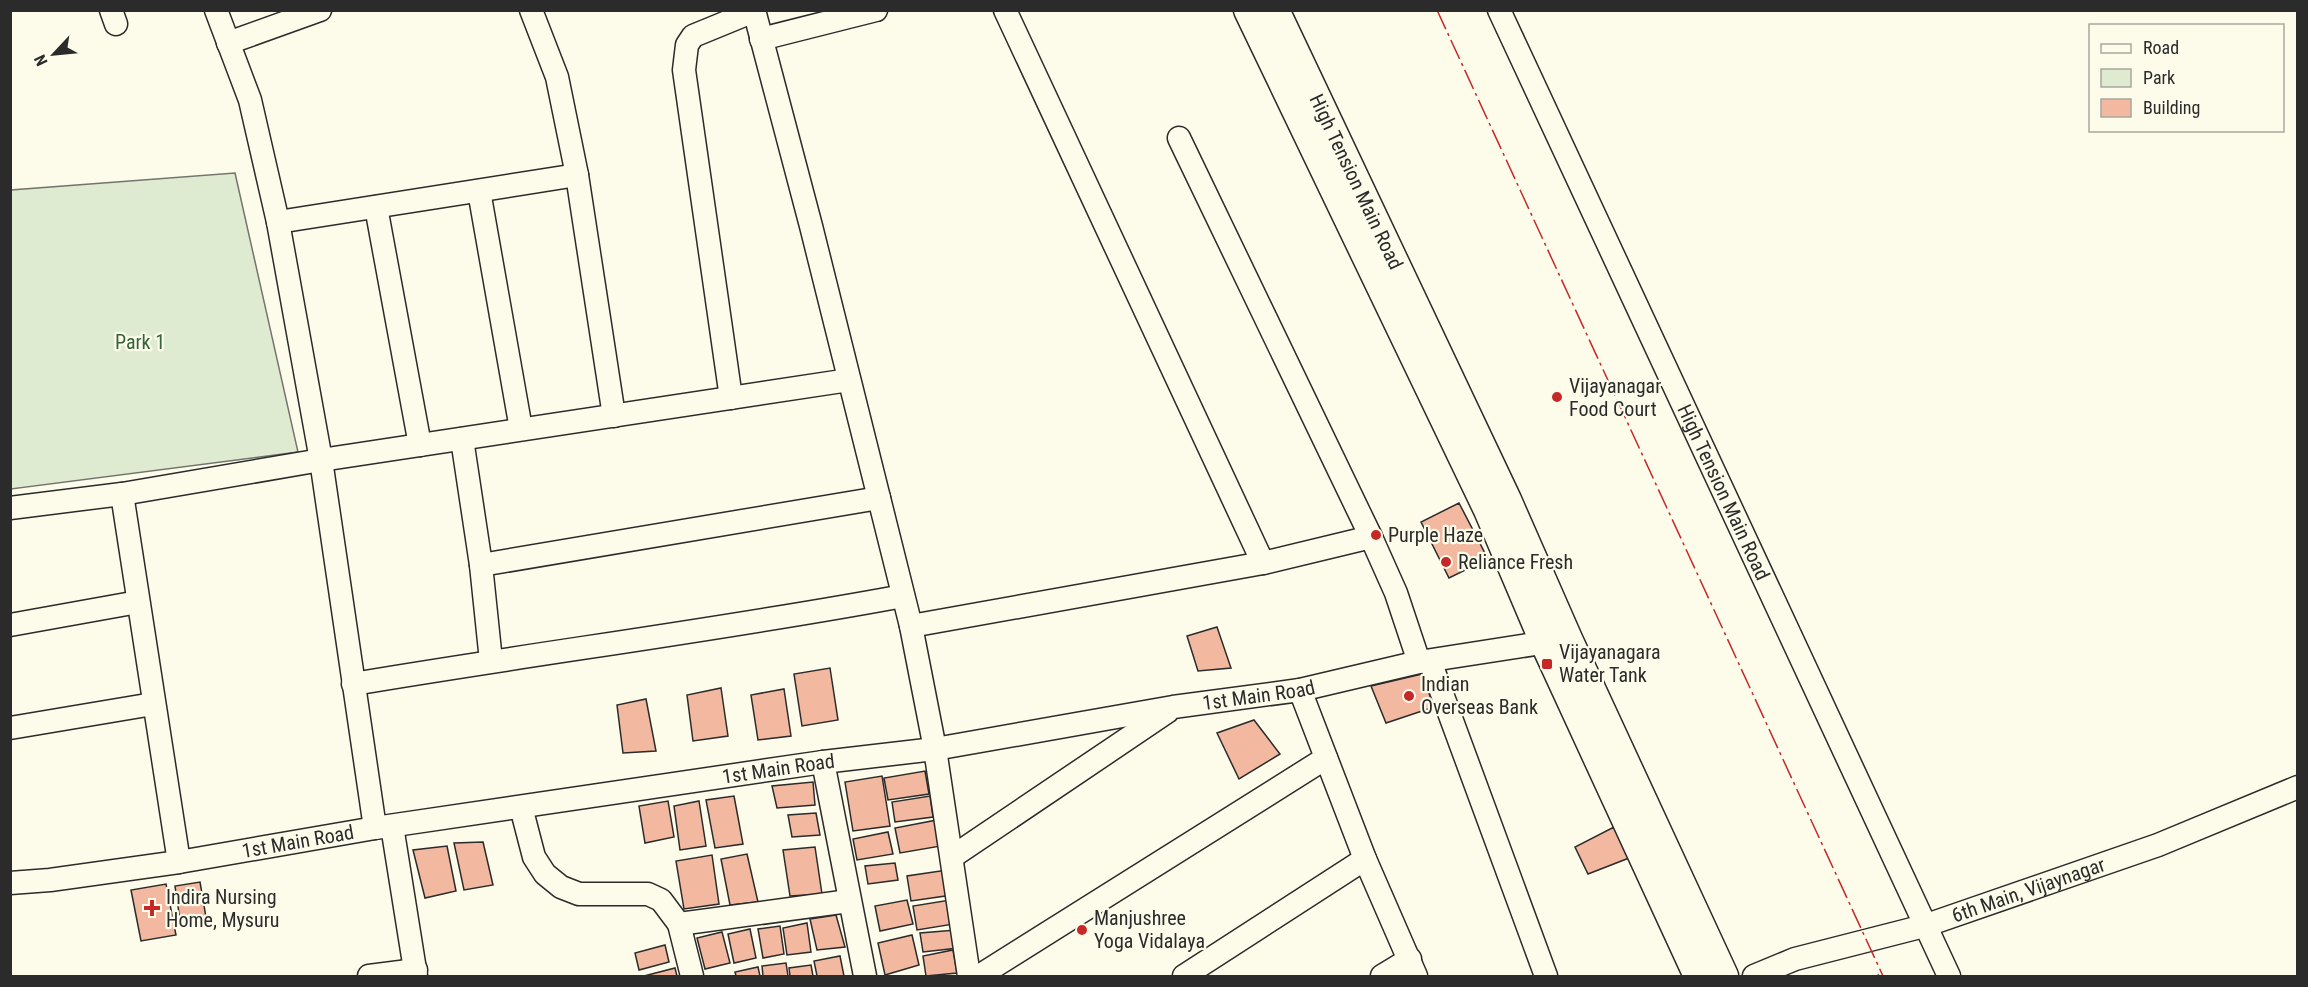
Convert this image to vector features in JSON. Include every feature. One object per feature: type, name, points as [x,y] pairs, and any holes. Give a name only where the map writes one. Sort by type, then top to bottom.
[{"type":"main road","name":"High Tension Main Road","points":[[1270,16],[1502,489],[1556,641],[1724,976]]},
{"type":"main road","points":[[1556,641],[1698,976]]},
{"type":"street","points":[[216,10],[250,100],[278,222],[321,460],[353,684],[416,973],[369,976]]},
{"type":"street","points":[[531,10],[557,77],[577,175],[614,416]]},
{"type":"street","points":[[761,39],[876,10]]},
{"type":"street","points":[[1005,10],[1263,563]]},
{"type":"street","name":"High Tension Main Road","points":[[1499,10],[1948,976]]},
{"type":"street","points":[[228,43],[316,11]]},
{"type":"street","points":[[731,398],[684,70],[687,45],[693,36],[702,30],[754,11],[911,626],[935,749],[969,976]]},
{"type":"street","points":[[1179,138],[1396,593],[1546,976]]},
{"type":"street","points":[[278,222],[577,175]]},
{"type":"street","points":[[478,190],[521,429]]},
{"type":"street","points":[[376,207],[420,445]]},
{"type":"street","points":[[10,508],[122,494],[321,460],[849,380]]},
{"type":"street","points":[[462,439],[481,565],[491,661]]},
{"type":"street","points":[[122,494],[179,862]]},
{"type":"street","points":[[481,565],[879,498]]},
{"type":"street","points":[[911,626],[1263,563],[1371,537]]},
{"type":"street","points":[[353,684],[491,661],[798,616],[903,596]]},
{"type":"street","points":[[10,625],[138,602]]},
{"type":"street","name":"1st Main Road","points":[[10,883],[50,880],[179,862],[383,827],[823,762],[935,749],[1173,707],[1300,690],[1424,662],[1556,641]]},
{"type":"street","points":[[1300,690],[1365,859],[1413,968],[1382,976]]},
{"type":"street","points":[[10,728],[153,704]]},
{"type":"street","points":[[952,857],[1173,707]]},
{"type":"street","points":[[979,976],[1326,758]]},
{"type":"street","points":[[823,762],[865,976]]},
{"type":"street","name":"6th Main, Vijaynagar","points":[[1754,976],[1796,959],[1924,926],[2158,845],[2298,787]]},
{"type":"street","points":[[521,807],[534,857],[545,874],[561,887],[579,894],[648,894],[661,900],[679,924],[692,976]]},
{"type":"street","points":[[1184,976],[1365,859]]},
{"type":"street","points":[[679,924],[849,901]]},
{"type":"green space","name":"Park 1","points":[[235,173],[298,452],[11,489],[11,190]]},
{"type":"building","points":[[1459,503],[1488,559],[1449,578],[1421,522]]},
{"type":"building","points":[[1217,627],[1231,668],[1198,671],[1187,636]]},
{"type":"building","points":[[830,668],[838,720],[802,726],[794,674]]},
{"type":"building","points":[[1422,674],[1434,707],[1386,723],[1371,686]]},
{"type":"building","points":[[721,688],[728,736],[693,741],[687,695]]},
{"type":"building","points":[[784,689],[791,736],[758,740],[751,695]]},
{"type":"building","points":[[646,699],[656,751],[623,753],[617,705]]},
{"type":"building","points":[[1254,720],[1280,754],[1239,779],[1217,733]]},
{"type":"building","points":[[925,771],[929,794],[888,800],[884,778]]},
{"type":"building","points":[[882,776],[890,826],[853,831],[845,782]]},
{"type":"building","points":[[813,782],[815,805],[777,808],[772,786]]},
{"type":"building","points":[[734,796],[743,844],[715,848],[706,800]]},
{"type":"building","points":[[930,796],[933,817],[895,822],[892,802]]},
{"type":"building","points":[[668,801],[674,837],[645,843],[639,806]]},
{"type":"building","points":[[699,801],[706,846],[680,850],[674,806]]},
{"type":"building","points":[[816,813],[820,835],[792,837],[788,815]]},
{"type":"building","points":[[937,820],[941,846],[900,853],[895,828]]},
{"type":"building","points":[[1614,827],[1629,858],[1588,874],[1575,847]]},
{"type":"building","points":[[888,832],[893,854],[857,860],[853,839]]},
{"type":"building","points":[[483,842],[493,885],[464,890],[454,843]]},
{"type":"building","points":[[447,846],[456,891],[425,898],[413,850]]},
{"type":"building","points":[[815,847],[822,894],[790,896],[783,850]]},
{"type":"building","points":[[747,854],[758,902],[730,905],[721,859]]},
{"type":"building","points":[[712,855],[719,904],[684,909],[676,861]]},
{"type":"building","points":[[895,863],[898,880],[868,884],[865,866]]},
{"type":"building","points":[[947,870],[952,895],[911,901],[907,876]]},
{"type":"building","points":[[200,882],[207,923],[181,927],[175,886]]},
{"type":"building","points":[[166,884],[176,935],[141,941],[131,890]]},
{"type":"building","points":[[907,900],[913,924],[880,931],[875,906]]},
{"type":"building","points":[[950,900],[954,924],[917,930],[913,906]]},
{"type":"building","points":[[836,915],[845,947],[817,950],[810,919]]},
{"type":"building","points":[[807,923],[811,952],[787,955],[783,928]]},
{"type":"building","points":[[780,926],[784,954],[763,958],[758,929]]},
{"type":"building","points":[[750,929],[756,958],[734,963],[728,934]]},
{"type":"building","points":[[956,930],[958,948],[923,952],[920,933]]},
{"type":"building","points":[[722,932],[730,963],[705,969],[697,938]]},
{"type":"building","points":[[912,935],[919,965],[885,975],[878,943]]},
{"type":"building","points":[[665,945],[669,962],[639,970],[635,953]]},
{"type":"building","points":[[953,950],[957,973],[926,976],[923,956]]},
{"type":"building","points":[[840,956],[844,976],[817,976],[814,961]]},
{"type":"building","points":[[786,963],[788,976],[763,976],[762,966]]},
{"type":"building","points":[[811,965],[813,976],[790,976],[789,968]]},
{"type":"building","points":[[758,967],[760,976],[736,976],[735,972]]},
{"type":"building","points":[[675,968],[677,976],[644,976]]},
{"type":"power","points":[[1437,10],[1883,976]]},
{"type":"place","name":"Vijayanagar Food Court","points":[[1557,397]]},
{"type":"place","name":"Purple Haze","points":[[1376,535]]},
{"type":"place","name":"Reliance Fresh","points":[[1446,562]]},
{"type":"place","name":"Vijayanagara Water Tank","points":[[1547,664]]},
{"type":"place","name":"Indian Overseas Bank","points":[[1409,696]]},
{"type":"place","name":"Indira Nursing Home, Mysuru","points":[[152,908]]},
{"type":"place","name":"Manjushree Yoga Vidalaya","points":[[1082,930]]}]
